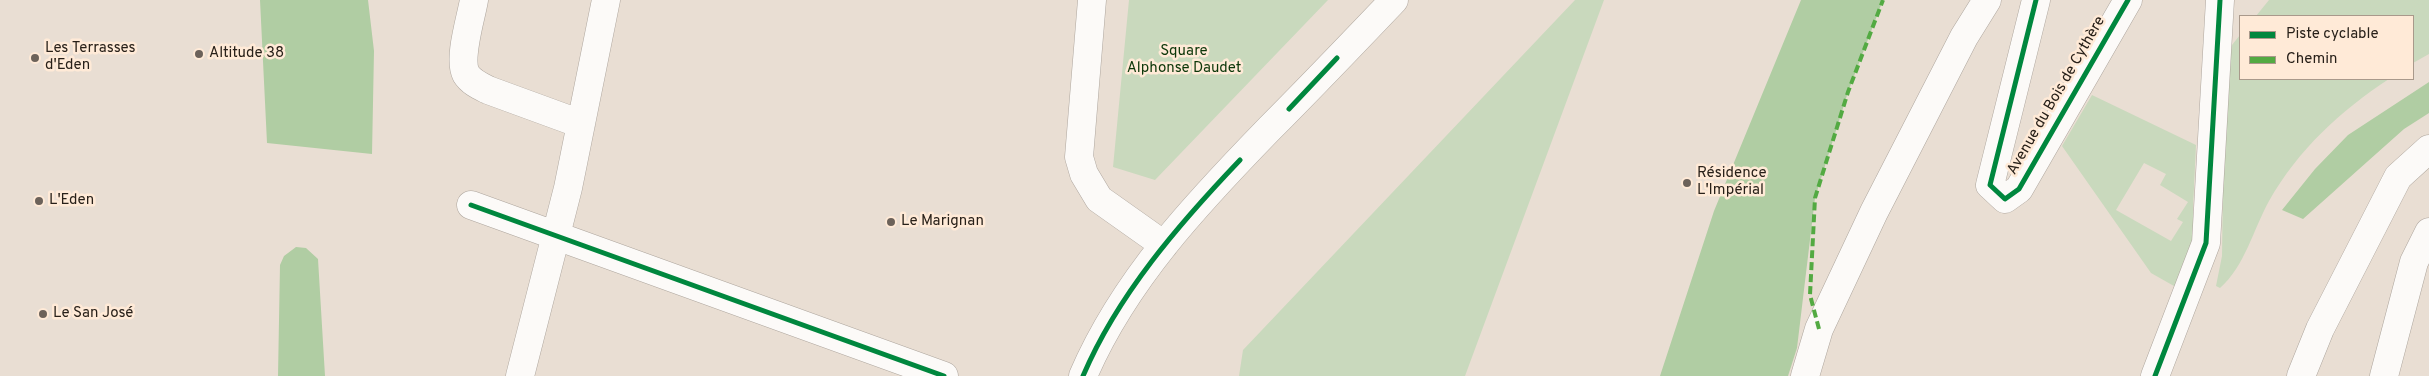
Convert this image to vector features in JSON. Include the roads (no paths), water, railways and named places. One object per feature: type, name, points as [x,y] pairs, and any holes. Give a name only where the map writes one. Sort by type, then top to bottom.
[{"type":"street","points":[[474,0],[462,60],[466,74],[476,84],[488,90],[581,124]]},
{"type":"street","points":[[520,376],[556,236],[606,0]]},
{"type":"street","points":[[1092,0],[1079,156],[1084,174],[1099,199],[1164,245]]},
{"type":"street","points":[[1083,376],[1094,350],[1114,315],[1164,245],[1212,188],[1394,0]]},
{"type":"street","points":[[1805,376],[1819,329],[1874,212],[1964,37],[1987,0]]},
{"type":"street","name":"Avenue du Bois de Cythère","points":[[2036,0],[1990,185],[2005,199],[2018,189],[2128,0]]},
{"type":"street","points":[[2155,376],[2206,243],[2220,0]]},
{"type":"street","points":[[2301,376],[2320,328],[2398,177],[2429,149]]},
{"type":"street","points":[[471,205],[944,376]]},
{"type":"street","points":[[2384,376],[2414,262],[2429,232]]},
{"type":"place","name":"Altitude 38","points":[[199,54]]},
{"type":"place","name":"Les Terrasses d'Eden","points":[[35,58]]},
{"type":"place","name":"Résidence L'Impérial","points":[[1687,183]]},
{"type":"place","name":"L'Eden","points":[[39,201]]},
{"type":"place","name":"Le Marignan","points":[[891,222]]},
{"type":"place","name":"Le San José","points":[[43,314]]},
{"type":"park label","name":"Square Alphonse Daudet","points":[[1184,60]]}]
